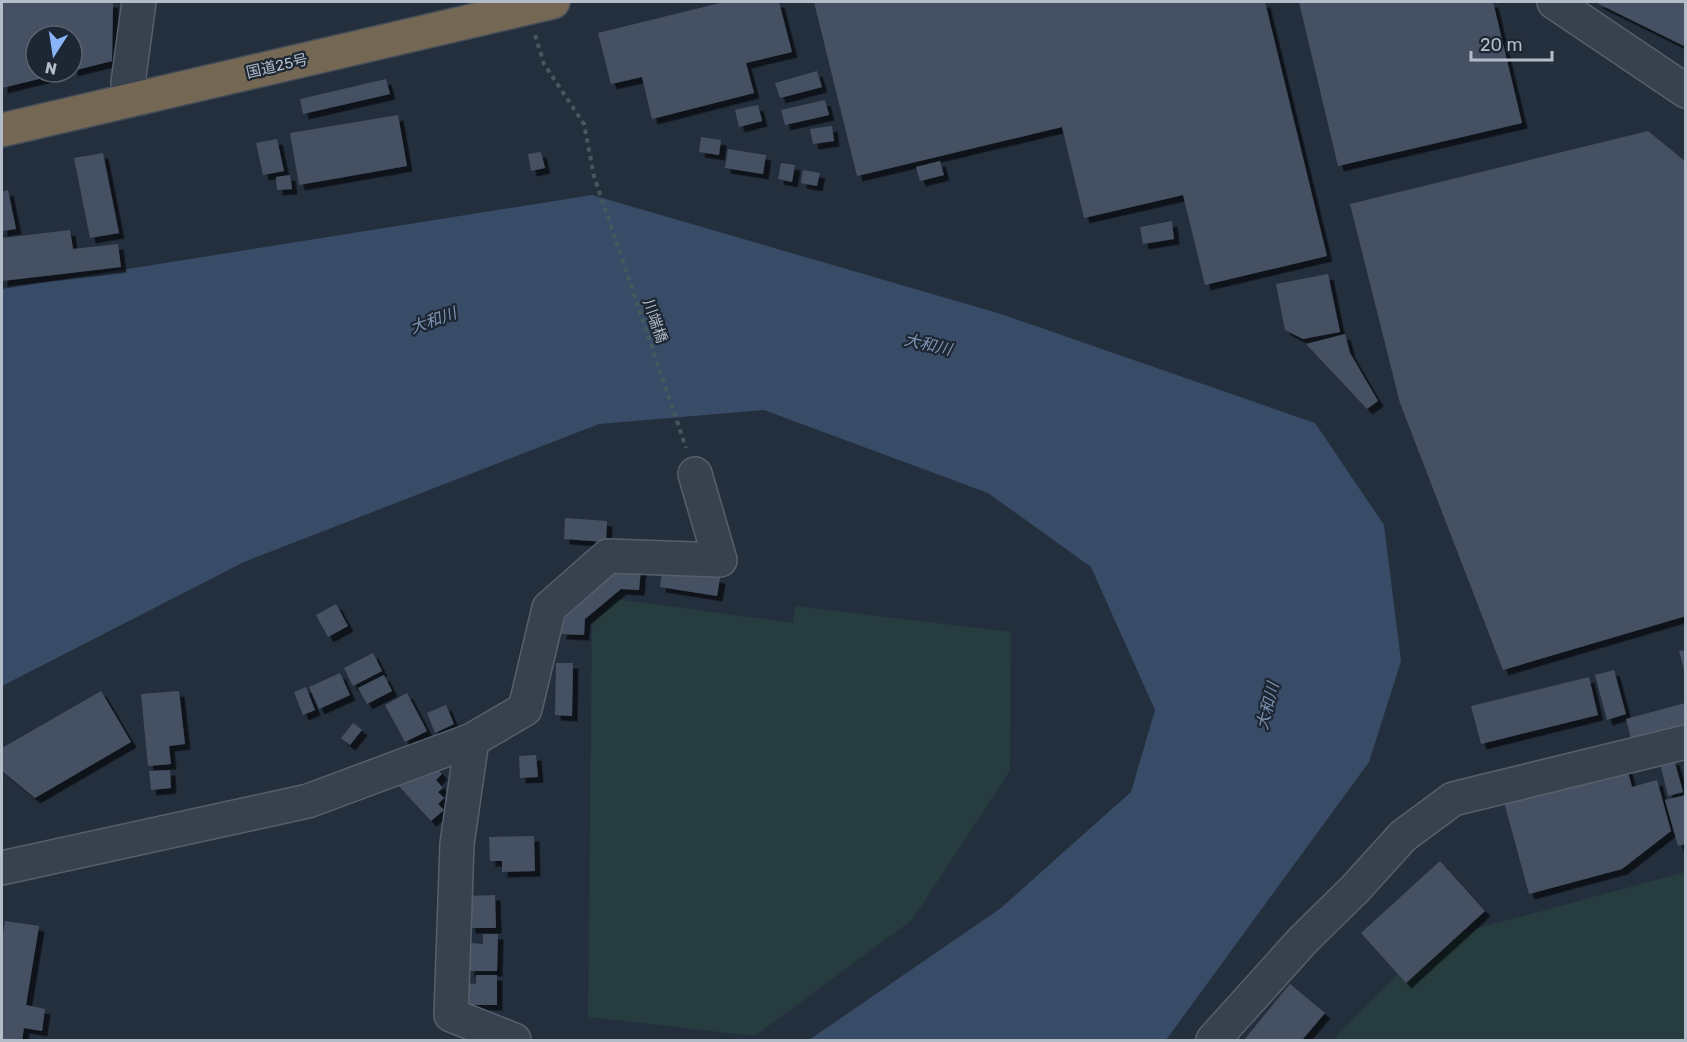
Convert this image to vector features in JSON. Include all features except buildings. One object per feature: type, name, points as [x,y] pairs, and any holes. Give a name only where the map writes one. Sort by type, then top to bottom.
[{"type":"highway","name":"国道25号","points":[[2,130],[540,4]]},
{"type":"street","points":[[139,2],[128,83],[141,98]]},
{"type":"street","points":[[1554,2],[1686,91]]},
{"type":"street","points":[[1583,22],[1686,75]]},
{"type":"street","points":[[2,868],[308,801],[472,740],[525,709],[549,609],[608,556],[720,560],[694,474]]},
{"type":"street","points":[[472,740],[457,844],[451,1015],[514,1040]]},
{"type":"street","points":[[1213,1041],[1304,939],[1355,889],[1403,836],[1453,799],[1686,742]]},
{"type":"path","name":"川端橋","points":[[540,4],[544,64],[584,124],[594,176],[694,474]]},
{"type":"green space","points":[[616,599],[793,623],[795,606],[1011,632],[1010,771],[912,920],[755,1036],[588,1017],[592,625]]},
{"type":"green space","points":[[1685,872],[1685,1040],[1333,1040],[1431,941]]},
{"type":"water","name":"大和川","points":[[592,195],[1001,314],[1315,423],[1384,525],[1401,661],[1369,762],[1166,1040],[809,1040],[1001,908],[1131,792],[1155,710],[1091,567],[988,493],[764,410],[599,424],[244,562],[2,686],[2,289]]}]
